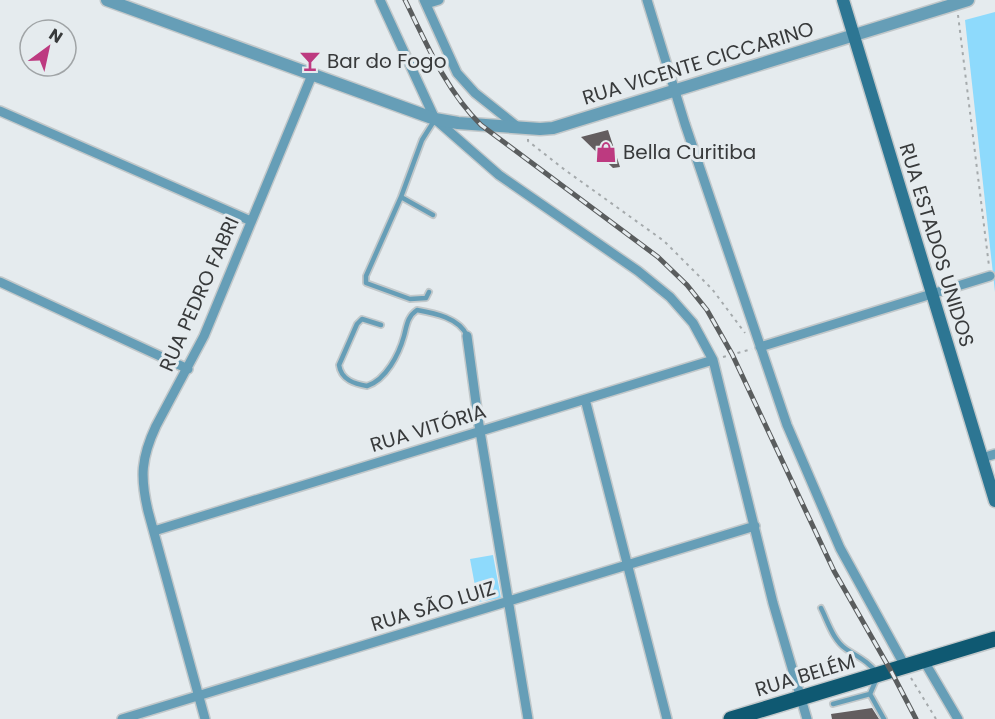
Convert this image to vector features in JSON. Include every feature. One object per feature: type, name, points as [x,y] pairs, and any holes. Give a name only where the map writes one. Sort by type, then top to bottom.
[{"type":"main road","name":"RUA ESTADOS UNIDOS","points":[[843,0],[995,501]]},
{"type":"main road","name":"RUA BELÉM","points":[[730,719],[801,698],[835,697],[924,661],[995,639]]},
{"type":"street","name":"RUA VICENTE CICCARINO","points":[[107,0],[435,119],[520,129],[553,128],[968,0]]},
{"type":"street","points":[[380,0],[435,119],[499,175],[624,261],[670,297],[693,322],[713,360],[773,603],[807,719]]},
{"type":"street","points":[[439,0],[425,2],[457,73],[475,93],[520,129]]},
{"type":"street","points":[[647,0],[787,425],[896,672]]},
{"type":"street","name":"RUA PEDRO FABRI","points":[[205,719],[144,493],[142,465],[156,426],[208,328],[312,75]]},
{"type":"street","points":[[0,111],[251,221]]},
{"type":"street","points":[[760,347],[990,276]]},
{"type":"street","points":[[0,282],[188,369]]},
{"type":"street","points":[[467,336],[480,431],[528,719]]},
{"type":"street","name":"RUA VITÓRIA","points":[[154,531],[713,360]]},
{"type":"street","points":[[585,399],[667,719]]},
{"type":"street","points":[[982,458],[995,454]]},
{"type":"street","name":"RUA SÃO LUIZ","points":[[122,719],[755,526]]},
{"type":"street","points":[[924,661],[958,719]]},
{"type":"lane","points":[[429,292],[426,298],[410,299],[366,283],[366,276],[401,197],[422,140],[435,119]]},
{"type":"lane","points":[[401,197],[433,215]]},
{"type":"lane","points":[[381,325],[362,319],[357,324],[339,365],[340,372],[347,379],[367,386],[381,379],[403,339],[410,315],[417,310],[459,324],[467,336]]},
{"type":"lane","points":[[821,608],[835,638],[844,648],[867,662],[896,672]]},
{"type":"lane","points":[[835,697],[870,694],[896,672]]},
{"type":"lane","points":[[870,694],[884,719]]},
{"type":"path","points":[[959,27],[990,276]]},
{"type":"path","points":[[528,141],[664,242],[712,289],[744,332],[760,347]]},
{"type":"path","points":[[732,354],[760,347]]},
{"type":"path","points":[[896,672],[936,719]]},
{"type":"shaded area","points":[[995,12],[995,292],[965,20]]},
{"type":"shaded area","points":[[493,555],[501,598],[478,602],[470,559]]},
{"type":"building","points":[[373,55],[390,61],[375,69],[369,67]]},
{"type":"building","name":"Bella Curitiba","points":[[608,130],[620,167],[613,168],[581,137]]},
{"type":"building","points":[[872,708],[879,719],[832,719],[831,714]]},
{"type":"railway","points":[[405,0],[447,82],[481,125],[658,257],[687,285],[707,310],[732,354],[834,571],[916,719]]},
{"type":"place","name":"Bar do Fogo","points":[[310,61]]},
{"type":"place","name":"Bella Curitiba","points":[[606,152]]}]
